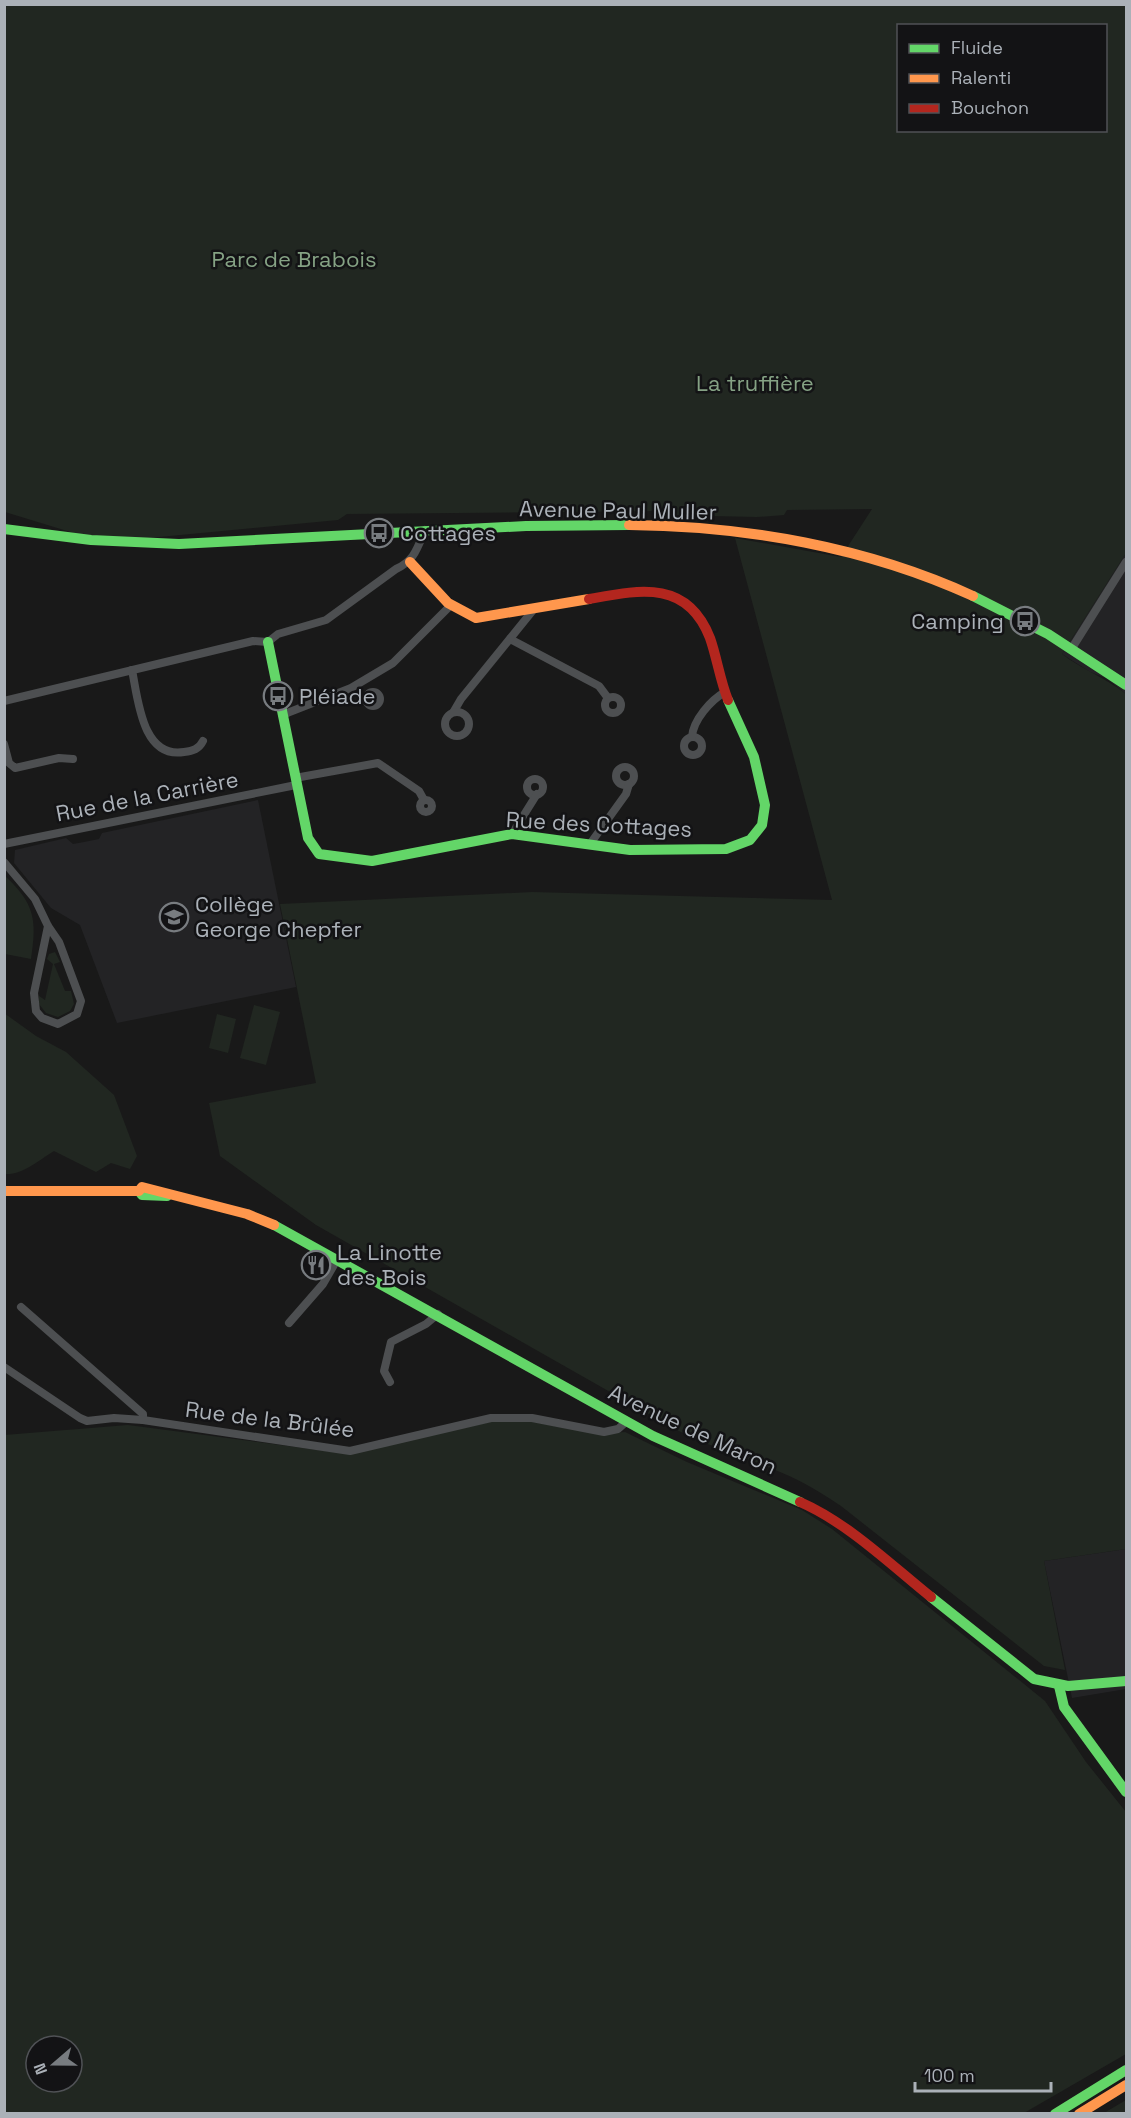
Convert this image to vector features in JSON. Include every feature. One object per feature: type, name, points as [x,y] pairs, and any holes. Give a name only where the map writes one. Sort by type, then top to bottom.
[{"type":"main road","name":"Avenue Paul Muller","points":[[4,529],[103,542],[169,544],[424,530],[607,525],[689,528],[784,539],[867,557],[929,578],[999,608],[1072,648],[1126,685]]},
{"type":"main road","name":"Rue des Cottages","points":[[268,642],[308,838],[315,851],[325,856],[372,861],[512,834],[641,850],[726,849],[741,845],[756,834],[764,812],[763,784],[758,762],[725,692],[704,625],[692,610],[674,597],[655,591],[638,590],[483,619],[464,614],[451,605],[410,562]]},
{"type":"main road","name":"Avenue de Maron","points":[[4,1191],[139,1191],[142,1195],[170,1196],[247,1214],[338,1258],[626,1422],[679,1449],[816,1509],[870,1548],[1019,1669],[1042,1683],[1059,1686]]},
{"type":"main road","points":[[1126,1681],[1059,1686],[1061,1701],[1069,1714],[1126,1792]]},
{"type":"main road","points":[[1055,2114],[1126,2070]]},
{"type":"main road","points":[[1080,2114],[1126,2085]]},
{"type":"main road","points":[[1095,2114],[1102,2109],[1108,2096]]},
{"type":"street","points":[[4,701],[253,641],[268,642],[278,634],[326,620],[410,562],[424,530]]},
{"type":"street","points":[[1072,648],[1126,562]]},
{"type":"street","points":[[282,715],[358,684],[400,658],[451,605]]},
{"type":"street","points":[[454,711],[461,699],[534,609]]},
{"type":"street","points":[[510,639],[599,686],[608,698]]},
{"type":"street","points":[[132,670],[147,732],[156,745],[169,752],[184,752],[196,749],[203,741]]},
{"type":"street","points":[[358,684],[368,694]]},
{"type":"street","points":[[692,737],[692,730],[714,699],[725,692]]},
{"type":"street","points":[[4,744],[9,763],[15,768],[59,758],[73,759]]},
{"type":"street","name":"Rue de la Carrière","points":[[4,844],[378,763],[419,791],[424,800]]},
{"type":"street","points":[[590,844],[626,794],[629,784]]},
{"type":"street","points":[[512,834],[537,794]]},
{"type":"street","points":[[4,862],[35,899],[48,926],[59,942],[81,1001],[77,1014],[58,1023],[42,1018],[33,1001],[48,926]]},
{"type":"street","points":[[289,1323],[323,1284],[338,1258]]},
{"type":"street","points":[[21,1306],[143,1414],[142,1420]]},
{"type":"street","points":[[390,1382],[384,1371],[391,1342],[426,1324],[438,1314]]},
{"type":"street","name":"Rue de la Brûlée","points":[[4,1366],[87,1421],[114,1418],[142,1420],[350,1451],[491,1418],[532,1419],[604,1432],[618,1429],[626,1422]]},
{"type":"shaded area","points":[[1126,553],[1126,694],[1106,678],[1090,672],[1062,654]]},
{"type":"shaded area","name":"Collège George Chepfer","points":[[258,800],[296,987],[117,1023],[80,925],[51,908],[14,863],[15,850],[66,838],[73,844],[99,839],[102,833]]},
{"type":"shaded area","points":[[1126,1549],[1126,1689],[1072,1698],[1044,1561]]},
{"type":"green space","points":[[4,5],[1126,5],[1126,553],[1062,654],[1126,694],[1126,1549],[1044,1561],[1065,1670],[1044,1666],[841,1506],[804,1483],[677,1430],[316,1225],[220,1156],[209,1103],[316,1083],[280,904],[532,892],[832,900],[735,538],[841,557],[872,509],[787,510],[784,515],[757,517],[666,515],[664,511],[347,514],[338,520],[128,540],[77,534],[5,512]]},
{"type":"green space","points":[[5,876],[23,895],[31,913],[34,934],[31,959],[5,954]]},
{"type":"green space","points":[[55,952],[60,962],[54,964],[65,991],[71,991],[74,1004],[70,1011],[58,1017],[46,1013],[39,1004],[39,996],[45,1000],[53,964],[47,959],[49,954]]},
{"type":"green space","points":[[254,1005],[280,1012],[266,1065],[240,1058]]},
{"type":"green space","points":[[4,1013],[36,1036],[66,1052],[114,1095],[137,1156],[130,1169],[111,1163],[96,1172],[54,1151],[24,1170],[5,1174]]},
{"type":"green space","points":[[217,1014],[236,1019],[228,1053],[209,1048]]},
{"type":"green space","points":[[522,1420],[597,1434],[625,1432],[687,1462],[802,1510],[832,1529],[1045,1701],[1086,1762],[1126,1812],[1126,2054],[1024,2113],[5,2113],[4,1435],[128,1425],[348,1454],[490,1422]]},
{"type":"green space","points":[[1126,2100],[1126,2113],[1104,2113]]},
{"type":"traffic: fast","points":[[4,529],[91,540],[179,544],[526,526],[629,525]]},
{"type":"traffic: fast","points":[[973,596],[1048,634],[1126,685]]},
{"type":"traffic: fast","points":[[268,642],[308,838],[319,854],[372,861],[512,834],[630,850],[726,849],[750,840],[762,825],[765,805],[754,757],[728,700]]},
{"type":"traffic: fast","points":[[139,1191],[142,1195],[167,1196]]},
{"type":"traffic: fast","points":[[274,1225],[653,1436],[800,1502]]},
{"type":"traffic: fast","points":[[931,1597],[1034,1679],[1068,1686],[1126,1681]]},
{"type":"traffic: fast","points":[[1059,1686],[1064,1707],[1126,1792]]},
{"type":"traffic: fast","points":[[1055,2114],[1126,2070]]},
{"type":"traffic: slow","points":[[629,525],[717,530],[805,542],[891,564],[973,596]]},
{"type":"traffic: slow","points":[[410,562],[448,603],[476,618],[589,599]]},
{"type":"traffic: slow","points":[[4,1191],[139,1191],[142,1187],[247,1214],[274,1225]]},
{"type":"traffic: slow","points":[[1079,2114],[1126,2085]]},
{"type":"traffic: jam","points":[[589,599],[626,593],[660,593],[675,597],[688,606],[700,619],[710,638],[728,700]]},
{"type":"traffic: jam","points":[[800,1502],[852,1533],[931,1597]]},
{"type":"place","name":"Cottages","points":[[379,533]]},
{"type":"place","name":"Camping","points":[[1025,621]]},
{"type":"place","name":"Pléiade","points":[[278,696]]},
{"type":"place","name":"Collège George Chepfer","points":[[174,917]]},
{"type":"place","name":"La Linotte des Bois","points":[[316,1265]]},
{"type":"park label","name":"Parc de Brabois","points":[[294,259]]},
{"type":"park label","name":"La truffière","points":[[755,383]]}]
